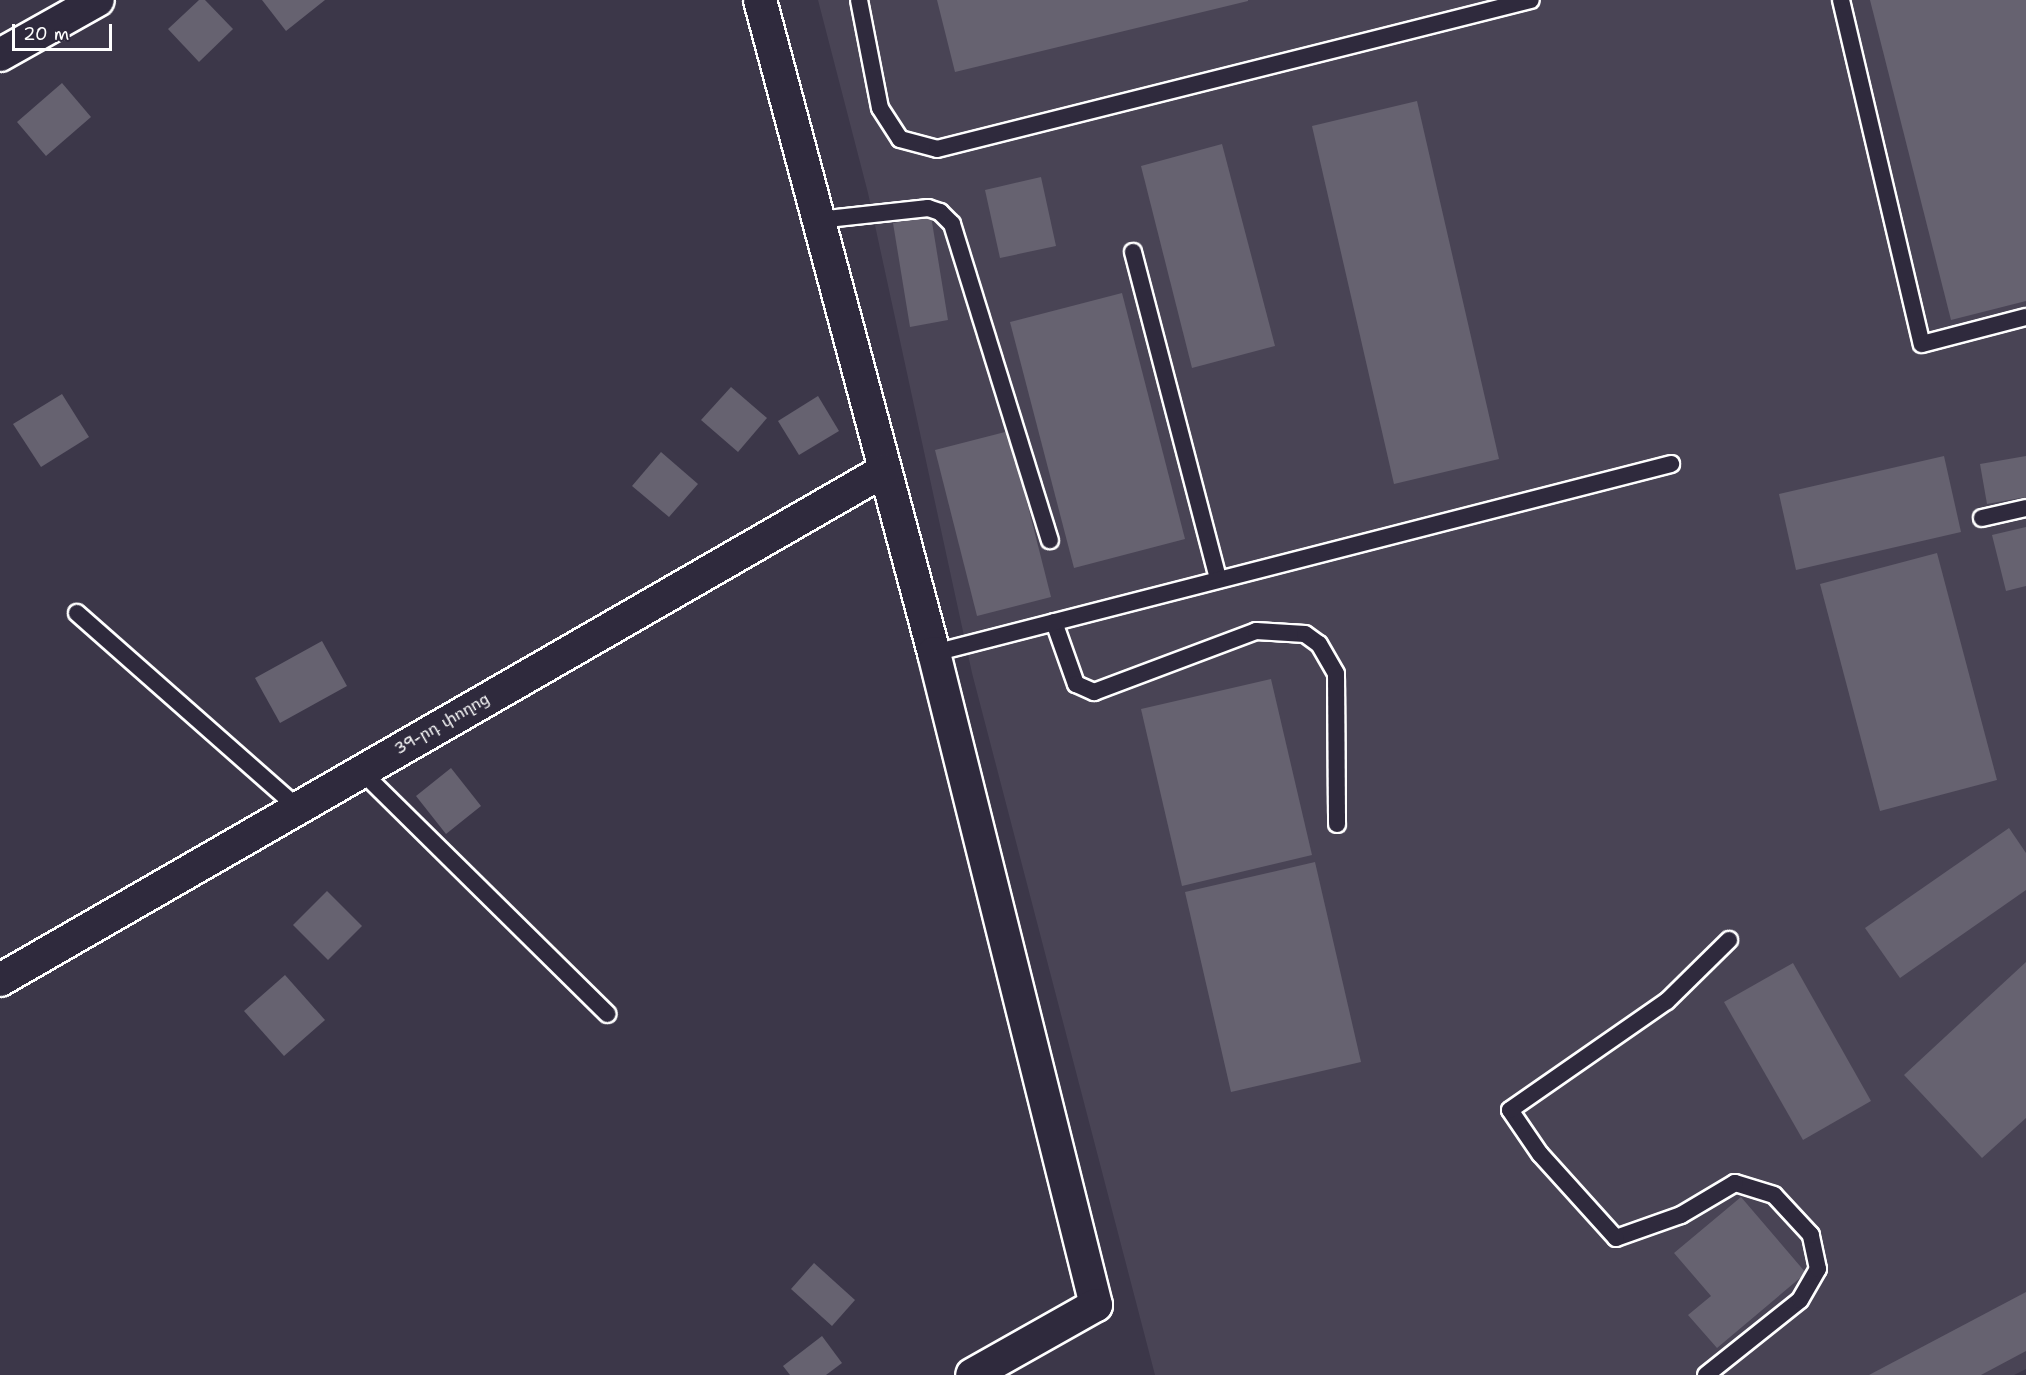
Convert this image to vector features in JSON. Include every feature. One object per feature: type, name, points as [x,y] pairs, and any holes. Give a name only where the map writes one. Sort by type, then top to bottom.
[{"type":"street","points":[[0,55],[98,0]]},
{"type":"street","points":[[760,0],[934,653],[1096,1305],[972,1375]]},
{"type":"street","name":"39-րդ փողոց","points":[[0,980],[885,470]]},
{"type":"lane","points":[[859,0],[880,108],[900,139],[937,149],[1531,0]]},
{"type":"lane","points":[[1841,0],[1923,344],[2026,317]]},
{"type":"lane","points":[[818,220],[928,208],[940,212],[952,224],[1050,540]]},
{"type":"lane","points":[[1133,252],[1218,578]]},
{"type":"lane","points":[[934,653],[1218,578],[1671,464]]},
{"type":"lane","points":[[1982,518],[2026,508]]},
{"type":"lane","points":[[77,613],[298,808]]},
{"type":"lane","points":[[1054,622],[1076,684],[1094,692],[1256,631],[1305,634],[1319,644],[1336,674],[1337,824]]},
{"type":"lane","points":[[361,771],[607,1014]]},
{"type":"lane","points":[[1706,1375],[1800,1300],[1818,1269],[1811,1235],[1774,1195],[1735,1183],[1681,1215],[1616,1238],[1540,1154],[1510,1110],[1667,1000],[1730,940]]},
{"type":"shaded area","points":[[818,0],[2026,0],[2026,1369],[2014,1375],[1155,1375],[972,673],[868,193]]},
{"type":"building","points":[[199,0],[205,0],[233,29],[199,62],[168,29]]},
{"type":"building","points":[[262,0],[325,0],[286,31]]},
{"type":"building","points":[[937,0],[1248,0],[1248,1],[955,72]]},
{"type":"building","points":[[1870,0],[2026,0],[2026,301],[1951,320]]},
{"type":"building","points":[[62,83],[91,117],[46,156],[17,122]]},
{"type":"building","points":[[1417,101],[1499,459],[1394,484],[1312,126]]},
{"type":"building","points":[[1222,144],[1275,346],[1192,368],[1141,166]]},
{"type":"building","points":[[1041,177],[1056,246],[1000,258],[985,190]]},
{"type":"building","points":[[931,216],[948,320],[910,327],[893,223]]},
{"type":"building","points":[[1122,293],[1185,539],[1074,568],[1010,322]]},
{"type":"building","points":[[731,387],[767,418],[738,452],[701,420]]},
{"type":"building","points":[[62,394],[89,437],[41,467],[13,424]]},
{"type":"building","points":[[818,396],[839,431],[799,455],[778,421]]},
{"type":"building","points":[[1009,431],[1051,597],[977,616],[935,450]]},
{"type":"building","points":[[661,452],[698,484],[669,517],[632,486]]},
{"type":"building","points":[[1944,456],[1961,532],[1796,570],[1779,494]]},
{"type":"building","points":[[2026,456],[2026,497],[1987,504],[1980,464]]},
{"type":"building","points":[[2026,527],[2026,586],[2006,591],[1992,535]]},
{"type":"building","points":[[1937,553],[1997,780],[1880,811],[1820,584]]},
{"type":"building","points":[[322,641],[347,686],[280,723],[255,678]]},
{"type":"building","points":[[1271,679],[1312,855],[1182,886],[1141,709]]},
{"type":"building","points":[[451,768],[481,806],[446,834],[416,796]]},
{"type":"building","points":[[2009,828],[2026,853],[2026,890],[1900,978],[1865,928]]},
{"type":"building","points":[[1315,862],[1361,1062],[1231,1092],[1185,892]]},
{"type":"building","points":[[327,891],[362,926],[328,960],[293,925]]},
{"type":"building","points":[[2026,962],[2026,1118],[1982,1158],[1904,1075]]},
{"type":"building","points":[[1793,963],[1871,1101],[1803,1140],[1724,1002]]},
{"type":"building","points":[[285,975],[325,1020],[284,1056],[244,1011]]},
{"type":"building","points":[[1741,1197],[1806,1273],[1717,1348],[1688,1315],[1711,1296],[1674,1253]]},
{"type":"building","points":[[814,1263],[855,1300],[832,1326],[791,1289]]},
{"type":"building","points":[[2026,1292],[2026,1351],[1981,1375],[1869,1375]]},
{"type":"building","points":[[822,1336],[842,1363],[826,1375],[790,1375],[783,1366]]}]
